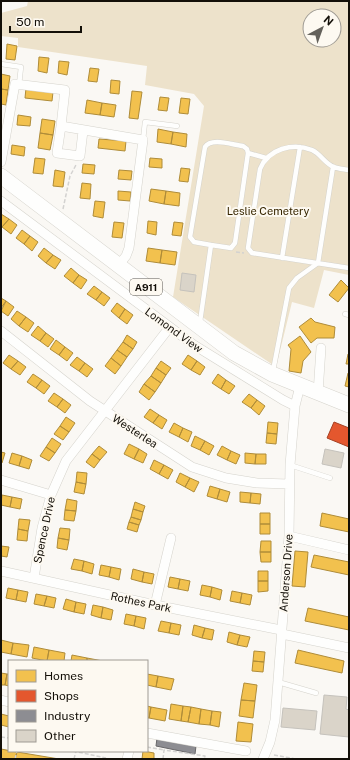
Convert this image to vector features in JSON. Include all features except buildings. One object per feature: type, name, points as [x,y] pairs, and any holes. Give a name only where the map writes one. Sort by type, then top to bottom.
[{"type":"main road","name":"A911","points":[[1,176],[199,328],[234,353],[272,374],[349,405]]},
{"type":"street","points":[[1,162],[15,84],[65,90],[57,153],[80,156],[83,131]]},
{"type":"street","points":[[61,126],[83,131],[143,140],[129,248],[126,256],[118,266]]},
{"type":"street","name":"Lomond View","points":[[1,201],[169,328],[234,371],[295,406]]},
{"type":"street","name":"Spence Drive","points":[[34,578],[42,528],[51,494],[66,461],[169,328]]},
{"type":"street","name":"Westerlea","points":[[1,331],[105,412],[192,467],[226,478],[258,483],[289,484]]},
{"type":"street","points":[[318,393],[322,348]]},
{"type":"street","name":"Anderson Drive","points":[[264,756],[270,742],[275,720],[289,536],[290,465],[295,406],[300,386]]},
{"type":"street","points":[[1,480],[51,494]]},
{"type":"street","points":[[289,536],[349,550]]},
{"type":"street","points":[[155,605],[171,538]]},
{"type":"street","name":"Rothes Park","points":[[1,571],[349,648]]},
{"type":"street","points":[[148,733],[246,751]]},
{"type":"lane","points":[[1,64],[21,67],[18,85]]},
{"type":"lane","points":[[143,140],[145,122],[177,126]]},
{"type":"lane","points":[[212,142],[243,146],[247,149],[248,153],[235,243],[233,247],[194,242],[190,237],[205,147],[207,143],[212,142]]},
{"type":"lane","points":[[282,258],[300,147]]},
{"type":"lane","points":[[349,170],[333,167],[313,150],[300,147],[284,148],[266,158],[260,169],[249,251],[282,258],[349,268]]},
{"type":"lane","points":[[248,153],[266,158]]},
{"type":"lane","points":[[272,374],[289,288],[297,278],[318,263],[333,167]]},
{"type":"lane","points":[[199,328],[211,245]]},
{"type":"lane","points":[[290,465],[330,478]]},
{"type":"lane","points":[[278,682],[316,694]]},
{"type":"path","points":[[64,209],[70,176],[80,156]]},
{"type":"path","points":[[233,247],[237,253],[245,254],[249,251]]},
{"type":"path","points":[[148,747],[205,756],[204,759]]},
{"type":"path","points":[[163,759],[164,750]]},
{"type":"path","points":[[80,752],[106,758]]},
{"type":"path","points":[[264,756],[296,759]]},
{"type":"green space","name":"Leslie Cemetery","points":[[28,1],[349,1],[349,275],[324,270],[314,308],[292,302],[276,367],[173,297],[204,106],[194,94],[145,85],[147,66],[18,47],[18,38],[1,36],[1,13],[27,6]]}]
